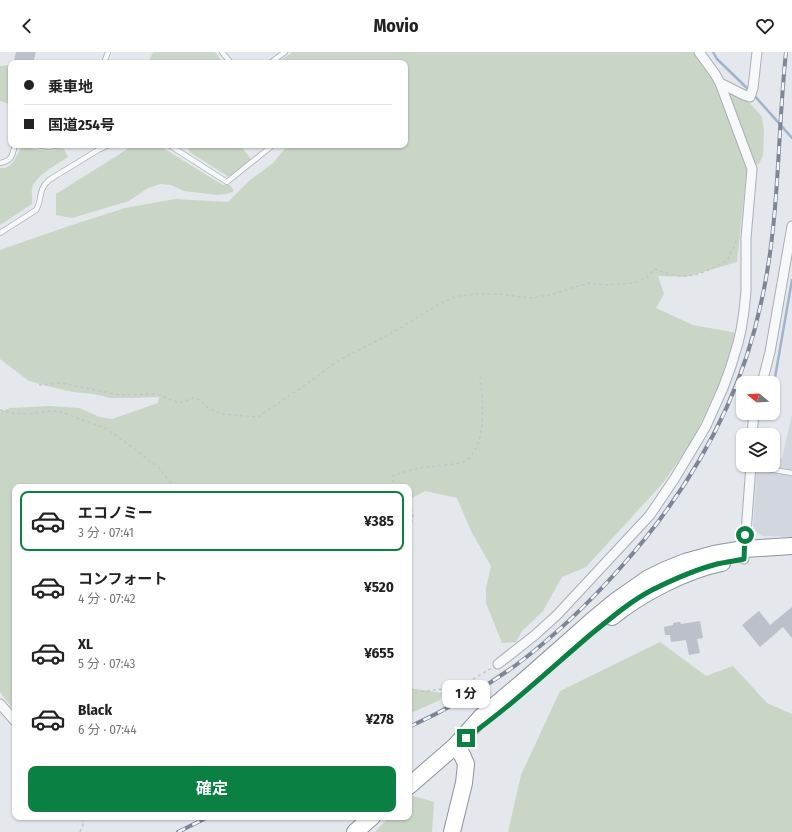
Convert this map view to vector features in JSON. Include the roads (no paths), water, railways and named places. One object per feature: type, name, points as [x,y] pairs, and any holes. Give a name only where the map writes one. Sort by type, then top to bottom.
[{"type":"highway","points":[[412,783],[455,746],[488,722],[620,610],[651,591],[686,574],[744,554],[792,546]]},
{"type":"highway","points":[[744,554],[792,558]]},
{"type":"highway","points":[[452,832],[464,783],[466,764],[462,755],[455,746]]},
{"type":"highway","points":[[355,832],[369,820]]},
{"type":"street","points":[[498,664],[535,635],[557,614],[642,524],[676,478],[696,443],[723,388],[731,366],[741,330],[746,291],[747,229],[752,168],[720,83],[699,52]]},
{"type":"street","points":[[720,83],[750,97],[753,88],[757,52]]},
{"type":"street","points":[[764,376],[770,352],[792,226]]},
{"type":"street","points":[[744,554],[751,472]]},
{"type":"street","points":[[0,704],[12,718]]},
{"type":"lane","points":[[222,52],[229,60]]},
{"type":"lane","points":[[274,60],[285,52]]},
{"type":"lane","points":[[0,163],[7,162],[12,156],[14,148]]},
{"type":"lane","points":[[0,233],[36,210],[39,206],[44,185],[49,180],[102,148]]},
{"type":"lane","points":[[174,148],[228,182],[270,148]]},
{"type":"lane","points":[[780,471],[792,473]]},
{"type":"waterway","points":[[713,52],[717,59],[749,90]]},
{"type":"waterway","points":[[753,94],[792,138]]},
{"type":"waterway","points":[[775,376],[792,280]]},
{"type":"railway","points":[[412,726],[464,699],[503,674],[545,642],[572,618],[622,566],[646,537],[669,507],[709,444],[740,376],[752,340],[761,303],[772,241],[786,52]]},
{"type":"railway","points":[[178,832],[202,820]]}]
